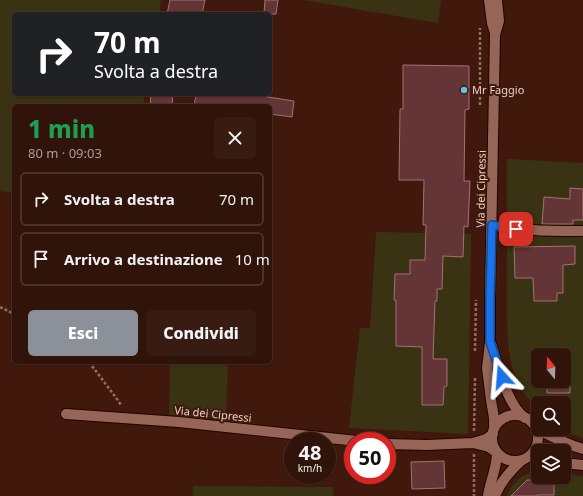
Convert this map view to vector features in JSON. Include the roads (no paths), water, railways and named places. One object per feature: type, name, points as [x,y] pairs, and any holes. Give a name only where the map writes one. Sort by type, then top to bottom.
[{"type":"main road","name":"Via dei Cipressi","points":[[489,0],[492,23],[496,35]]},
{"type":"main road","name":"Via dei Cipressi","points":[[494,431],[494,418],[487,374],[487,360],[490,342],[496,35],[499,21],[497,0]]},
{"type":"main road","points":[[492,225],[531,230],[583,231]]},
{"type":"main road","name":"Via dei Cipressi","points":[[490,342],[512,404],[525,418]]},
{"type":"main road","name":"Via dei Cipressi","points":[[66,414],[184,422],[344,440]]},
{"type":"main road","points":[[396,444],[428,445],[474,443],[486,439],[494,431],[500,421],[510,416],[525,418],[531,422]]},
{"type":"main road","points":[[488,496],[490,482],[496,465],[497,453],[493,446],[492,438],[494,431]]},
{"type":"main road","points":[[495,496],[506,477],[522,460],[532,454],[536,446],[538,436]]},
{"type":"main road","points":[[551,436],[568,445],[583,449]]},
{"type":"main road","points":[[474,443],[489,447],[505,459],[512,461],[531,461]]},
{"type":"main road","points":[[571,463],[583,464]]},
{"type":"place","name":"Mr Faggio","points":[[464,90]]}]
